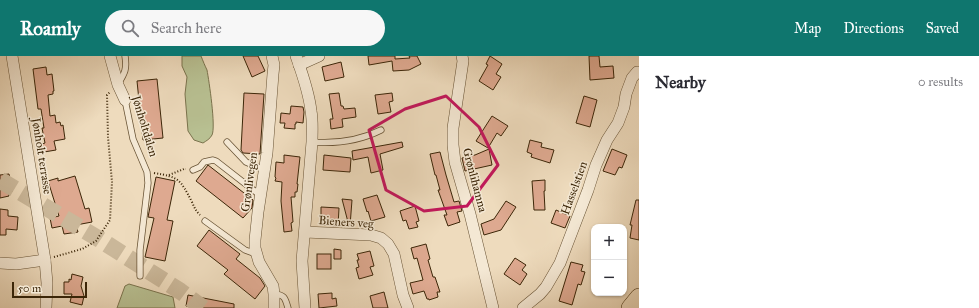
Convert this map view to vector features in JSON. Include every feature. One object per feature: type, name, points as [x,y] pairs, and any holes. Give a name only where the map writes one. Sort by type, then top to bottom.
[{"type":"main road","points":[[630,308],[639,297]]},
{"type":"street","name":"Jønholt terrasse","points":[[12,56],[45,260],[47,282],[46,308]]},
{"type":"street","name":"Jønholtdalen","points":[[110,56],[118,85],[125,100]]},
{"type":"street","name":"Grønlivegen","points":[[272,56],[274,65],[272,97],[267,153],[255,232],[255,248],[259,262],[273,286],[274,308]]},
{"type":"street","points":[[305,308],[302,261],[312,142],[311,110],[298,61],[319,56]]},
{"type":"street","name":"Grønlihamna","points":[[462,56],[463,61],[453,128],[452,146],[493,308]]},
{"type":"street","name":"Hasselstien","points":[[523,308],[546,287],[560,263],[596,165],[607,140],[618,123],[632,78],[637,72],[639,72]]},
{"type":"street","name":"Bieners veg","points":[[305,232],[371,235],[381,238],[388,244],[394,254],[403,295],[408,308]]},
{"type":"street","points":[[0,263],[16,264],[45,260]]},
{"type":"lane","points":[[118,85],[125,75],[125,56]]},
{"type":"lane","name":"Jønholtdalen","points":[[125,100],[133,139],[147,172],[148,183],[140,250],[140,276]]},
{"type":"lane","points":[[312,142],[341,142],[366,137],[381,130]]},
{"type":"lane","points":[[227,142],[246,162],[264,170]]},
{"type":"lane","points":[[193,170],[200,167],[204,162],[213,160],[216,161],[261,196]]},
{"type":"lane","points":[[206,221],[245,250],[257,254]]},
{"type":"lane","points":[[274,294],[284,297],[288,308]]},
{"type":"path","points":[[45,260],[82,249],[96,242],[110,220],[112,182],[108,137],[107,95],[118,85]]},
{"type":"path","points":[[168,175],[184,169],[193,170]]},
{"type":"path","points":[[147,172],[168,175],[179,181],[197,212],[206,221]]},
{"type":"highlighted area","points":[[446,96],[479,127],[498,165],[467,206],[424,211],[386,190],[369,130],[405,109]]},
{"type":"green space","points":[[182,56],[201,56],[207,70],[212,104],[213,130],[212,135],[203,143],[194,140],[188,131],[185,94],[187,77],[182,66]]},
{"type":"green space","points":[[129,284],[173,297],[175,308],[117,308],[125,286]]},
{"type":"building","points":[[243,56],[258,56],[265,71],[252,77]]},
{"type":"building","points":[[368,56],[395,56],[395,59],[417,56],[421,64],[409,70],[393,71],[392,61],[369,65]]},
{"type":"building","points":[[490,56],[502,64],[496,74],[501,77],[493,90],[479,81],[488,65],[486,64]]},
{"type":"building","points":[[589,56],[599,56],[600,67],[613,66],[614,78],[590,80]]},
{"type":"building","points":[[341,62],[344,77],[325,81],[322,67]]},
{"type":"building","points":[[46,67],[47,75],[52,74],[54,91],[53,94],[48,95],[50,116],[55,115],[56,123],[60,122],[61,126],[63,125],[65,139],[54,141],[56,150],[44,152],[42,144],[45,143],[42,128],[44,128],[41,109],[38,109],[33,69]]},
{"type":"building","points":[[157,79],[163,138],[143,140],[137,81]]},
{"type":"building","points":[[244,93],[264,94],[260,154],[243,153],[241,150]]},
{"type":"building","points":[[339,93],[341,106],[343,106],[344,109],[355,108],[356,117],[342,119],[343,127],[331,129],[330,119],[333,119],[329,94]]},
{"type":"building","points":[[392,93],[393,101],[389,102],[391,112],[378,114],[375,95]]},
{"type":"building","points":[[584,96],[597,100],[590,127],[576,123]]},
{"type":"building","points":[[291,106],[303,107],[304,112],[303,123],[296,122],[295,129],[284,128],[285,123],[280,123],[281,113],[290,114]]},
{"type":"building","points":[[492,116],[508,126],[501,136],[497,133],[488,148],[476,141]]},
{"type":"building","points":[[530,140],[542,143],[541,147],[554,150],[550,163],[531,157],[532,154],[527,152]]},
{"type":"building","points":[[402,142],[403,147],[380,154],[383,170],[371,173],[368,157],[353,160],[352,151]]},
{"type":"building","points":[[489,149],[492,165],[465,171],[462,158],[475,155]]},
{"type":"building","points":[[612,149],[627,155],[622,168],[619,167],[615,175],[603,171]]},
{"type":"building","points":[[440,152],[454,202],[459,201],[462,211],[457,212],[460,222],[448,226],[444,215],[447,215],[438,190],[440,190],[430,154]]},
{"type":"building","points":[[284,155],[300,157],[297,192],[295,192],[295,197],[291,197],[293,222],[291,223],[292,231],[284,232],[281,201],[282,182],[275,181],[275,177],[276,162],[284,163]]},
{"type":"building","points":[[324,155],[351,158],[350,172],[323,170]]},
{"type":"building","points":[[208,165],[253,200],[252,208],[243,218],[196,181]]},
{"type":"building","points":[[9,174],[12,192],[8,193],[9,196],[0,198],[0,175]]},
{"type":"building","points":[[75,176],[85,209],[89,208],[92,222],[76,225],[78,232],[64,234],[62,226],[52,228],[50,218],[59,216],[48,181],[58,178],[58,181]]},
{"type":"building","points":[[156,177],[175,181],[167,220],[173,221],[165,261],[145,257],[154,218],[148,217]]},
{"type":"building","points":[[545,180],[545,210],[534,210],[532,181]]},
{"type":"building","points":[[377,195],[385,217],[371,221],[363,199]]},
{"type":"building","points":[[342,199],[352,200],[350,226],[349,226]]},
{"type":"building","points":[[636,200],[639,200],[639,240],[630,238],[632,225],[630,225]]},
{"type":"building","points":[[506,201],[516,207],[501,230],[484,235],[481,224],[494,219]]},
{"type":"building","points":[[415,206],[419,221],[416,222],[418,227],[409,229],[406,220],[403,221],[400,211]]},
{"type":"building","points":[[321,207],[339,208],[338,226],[324,225],[324,221],[321,220]]},
{"type":"building","points":[[0,209],[8,210],[8,216],[18,217],[17,230],[6,229],[6,235],[0,235]]},
{"type":"building","points":[[556,210],[570,216],[565,228],[551,223]]},
{"type":"building","points":[[209,230],[240,254],[236,259],[260,278],[265,286],[255,299],[224,274],[228,270],[197,246]]},
{"type":"building","points":[[426,244],[430,259],[428,260],[433,277],[435,277],[440,292],[437,292],[438,297],[429,300],[427,299],[424,291],[413,294],[410,283],[423,280],[417,258],[414,259],[411,248]]},
{"type":"building","points":[[334,249],[341,250],[341,259],[334,259]]},
{"type":"building","points":[[370,251],[374,266],[370,267],[373,275],[359,279],[356,268],[359,267],[357,254]]},
{"type":"building","points":[[317,254],[331,254],[331,269],[317,269]]},
{"type":"building","points":[[515,258],[526,265],[522,270],[527,274],[520,285],[504,274]]},
{"type":"building","points":[[571,262],[583,265],[581,271],[585,272],[581,285],[578,284],[572,305],[559,301]]},
{"type":"building","points":[[72,274],[83,277],[81,286],[84,296],[82,305],[70,302],[72,294],[64,294],[64,282],[69,282],[69,279],[71,280]]},
{"type":"building","points":[[384,292],[388,308],[373,308],[370,296]]},
{"type":"building","points":[[332,293],[332,299],[336,298],[337,306],[319,308],[318,294]]},
{"type":"building","points":[[188,295],[234,304],[234,308],[198,308],[186,306]]},
{"type":"tunnel","points":[[0,180],[99,239],[180,291],[203,308]]}]
